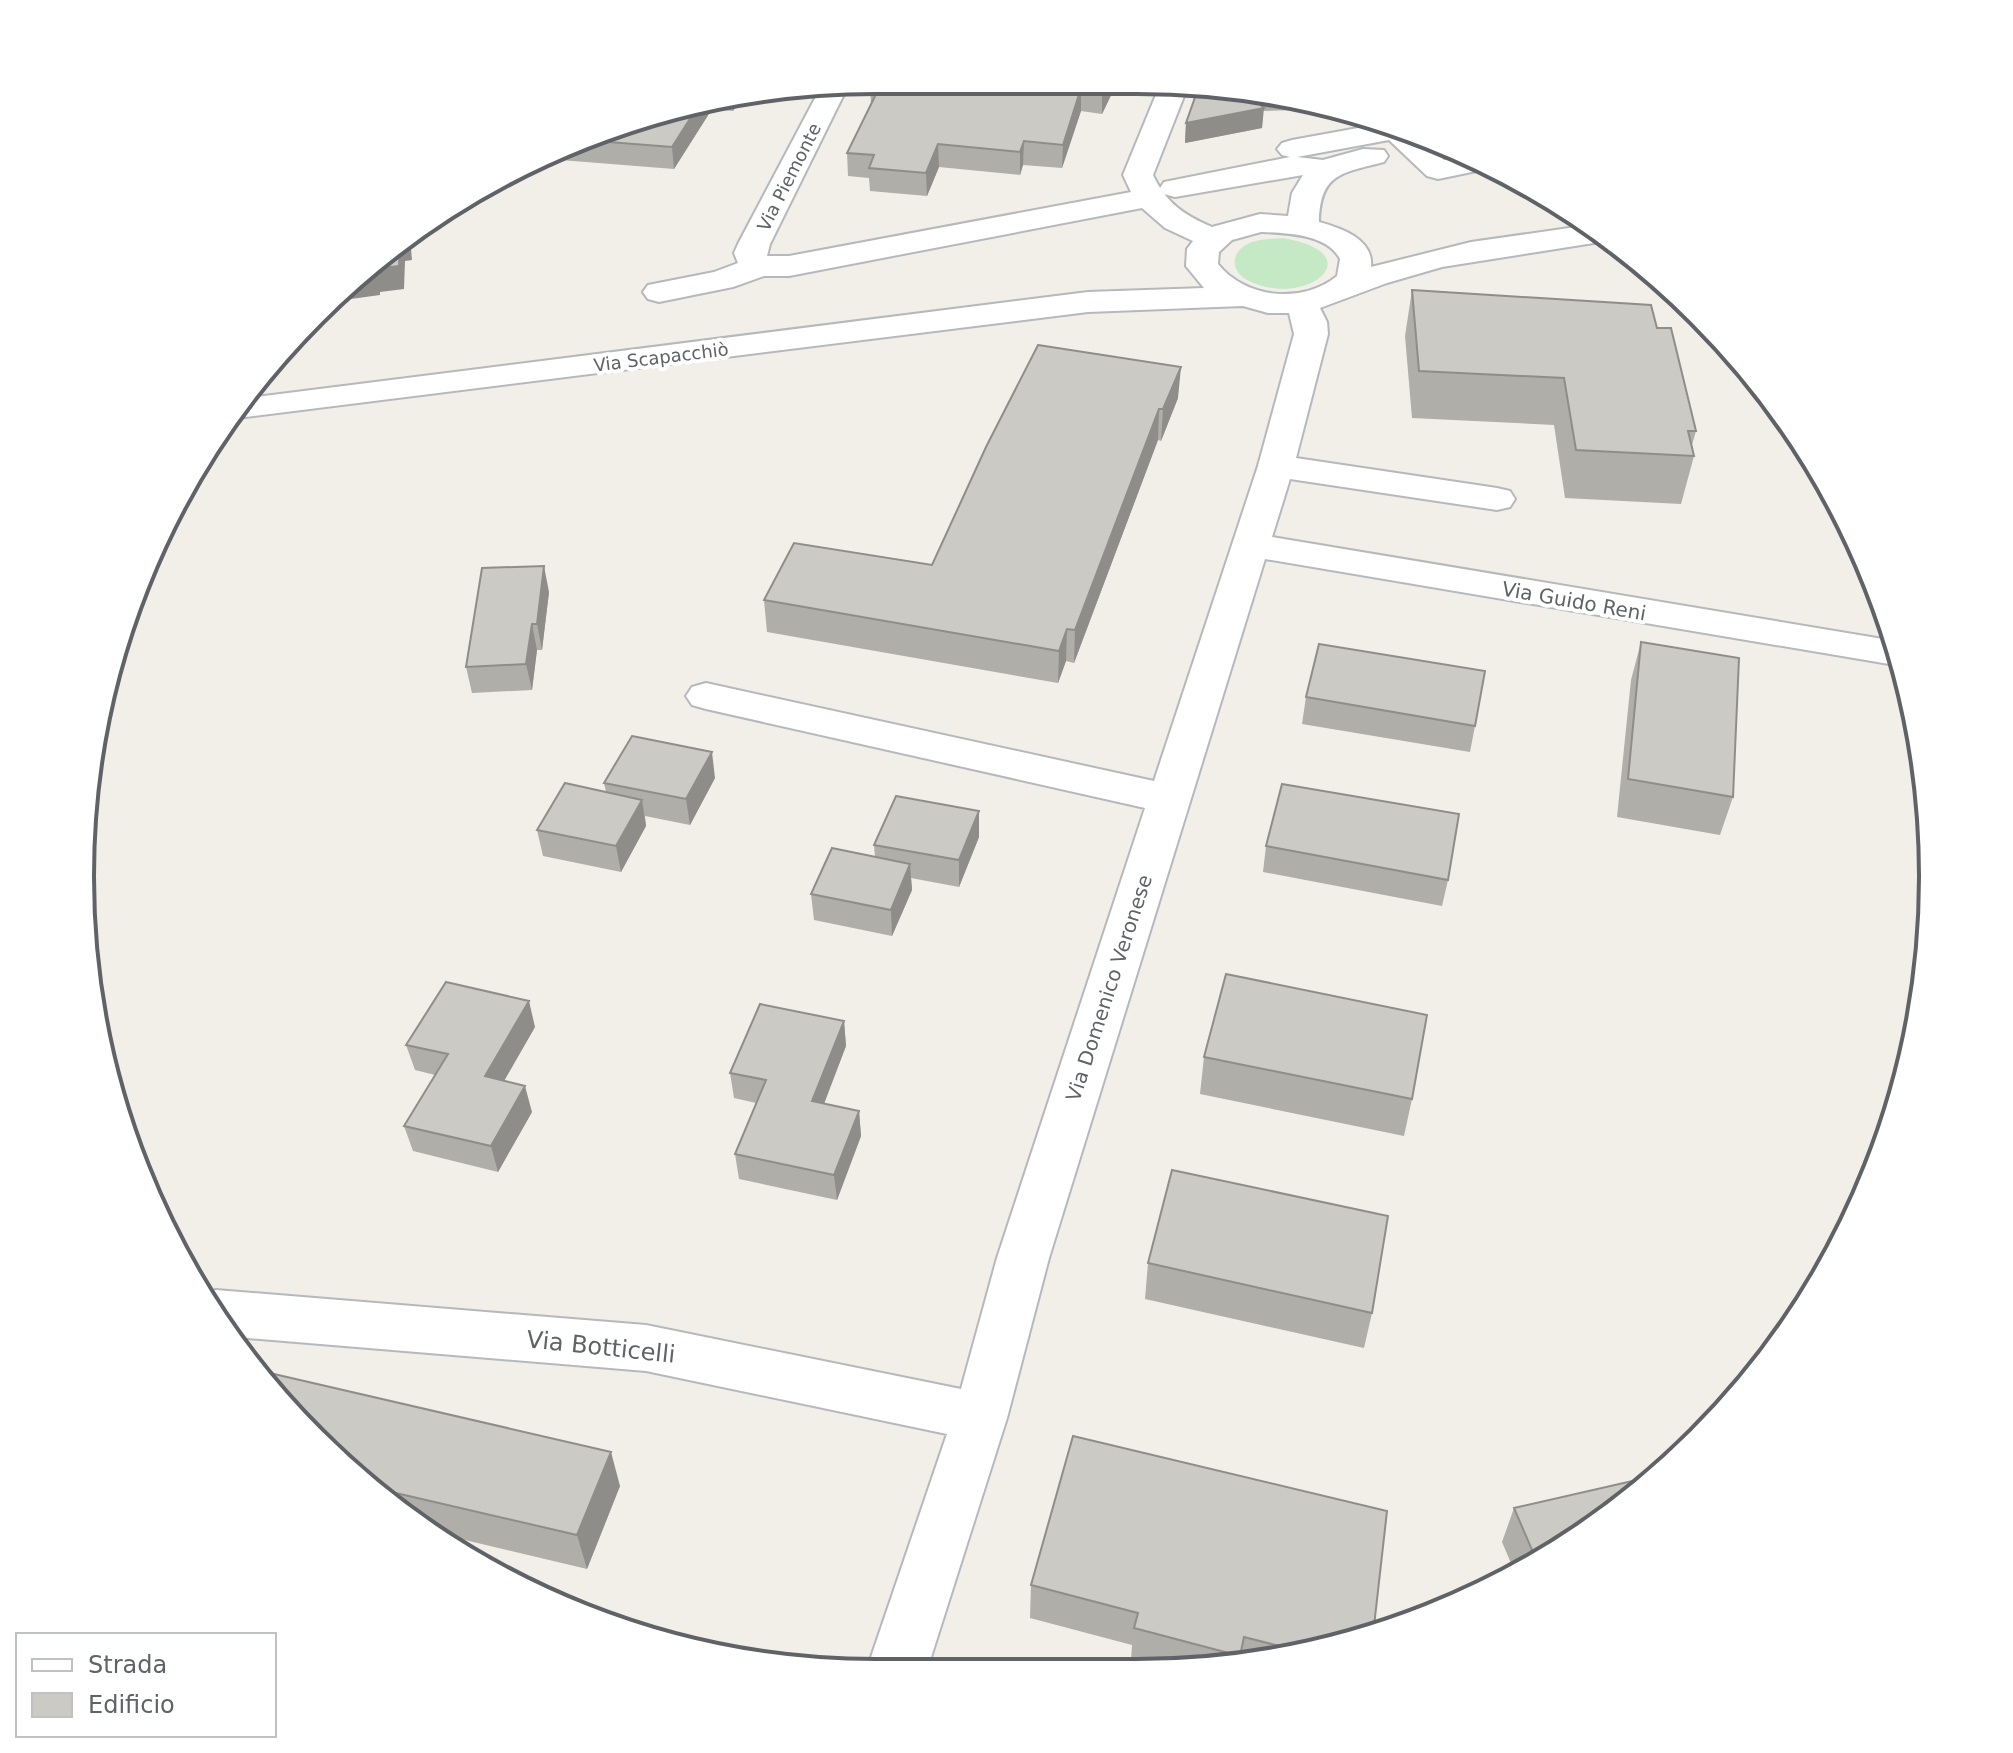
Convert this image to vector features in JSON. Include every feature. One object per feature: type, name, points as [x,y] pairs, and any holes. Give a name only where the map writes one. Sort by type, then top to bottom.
[{"type":"street","points":[[1170,95],[1138,175],[1161,193],[1166,216],[1208,243]]},
{"type":"street","name":"Via Piemonte","points":[[760,266],[752,261],[750,253],[830,96]]},
{"type":"street","points":[[1292,149],[1378,133]]},
{"type":"street","points":[[1303,226],[1306,193],[1322,171],[1346,160],[1417,147]]},
{"type":"street","points":[[1431,152],[1438,170],[1462,165]]},
{"type":"street","points":[[659,292],[722,280],[760,266],[789,266],[1291,166],[1311,166],[1322,171]]},
{"type":"street","name":"Via Scapacchiò","points":[[1088,302],[1161,269],[1240,226],[1260,223],[1303,226],[1335,238],[1479,248]]},
{"type":"street","name":"Via Scapacchiò","points":[[250,408],[1088,302],[1242,297],[1301,303],[1325,297],[1396,267],[1479,248],[1584,235]]},
{"type":"street","points":[[1335,238],[1350,250],[1356,263],[1354,276],[1343,288]]},
{"type":"street","name":"Via Scapacchiò","points":[[1208,243],[1200,261],[1206,275],[1221,288],[1242,297]]},
{"type":"street","name":"Via Domenico Veronese","points":[[901,1659],[980,1418],[1023,1258],[1276,466],[1311,334],[1310,322],[1301,303]]},
{"type":"street","points":[[1276,466],[1497,499]]},
{"type":"street","name":"Via Guido Reni","points":[[1250,545],[1885,652]]},
{"type":"street","points":[[706,696],[1170,799]]},
{"type":"street","name":"Via Botticelli","points":[[228,1314],[646,1348],[931,1405],[980,1418]]},
{"type":"green space","points":[[1283,238],[1310,246],[1324,255],[1327,266],[1322,276],[1309,284],[1270,288],[1242,276],[1235,266],[1240,250],[1256,241]]},
{"type":"building","points":[[876,94],[1079,94],[1063,145],[1024,141],[1020,152],[938,144],[926,173],[869,168],[874,155],[847,153]]},
{"type":"building","points":[[1195,97],[1260,104],[1264,108],[1186,123]]},
{"type":"building","points":[[691,117],[672,147],[609,142]]},
{"type":"building","points":[[399,256],[399,266],[386,268]]},
{"type":"building","points":[[1412,290],[1651,305],[1657,328],[1671,328],[1696,431],[1688,431],[1694,456],[1576,450],[1564,378],[1419,371]]},
{"type":"building","points":[[1038,345],[1181,367],[1163,409],[1159,409],[1075,630],[1067,629],[1059,651],[764,600],[794,543],[932,565],[986,447]]},
{"type":"building","points":[[544,566],[537,624],[532,624],[526,664],[466,667],[482,568]]},
{"type":"building","points":[[1641,642],[1739,658],[1733,797],[1628,779]]},
{"type":"building","points":[[1319,644],[1485,671],[1475,726],[1306,697]]},
{"type":"building","points":[[632,736],[712,752],[686,799],[604,783]]},
{"type":"building","points":[[565,783],[642,800],[616,846],[537,830]]},
{"type":"building","points":[[1282,784],[1459,814],[1448,880],[1266,846]]},
{"type":"building","points":[[896,796],[979,811],[959,860],[874,845]]},
{"type":"building","points":[[832,848],[910,864],[891,910],[811,894]]},
{"type":"building","points":[[1226,974],[1427,1015],[1412,1099],[1204,1057]]},
{"type":"building","points":[[446,982],[529,1001],[485,1076],[525,1086],[491,1146],[404,1126],[448,1054],[406,1045]]},
{"type":"building","points":[[760,1004],[844,1021],[812,1101],[859,1111],[834,1175],[735,1154],[766,1080],[730,1073]]},
{"type":"building","points":[[1172,1170],[1388,1216],[1372,1313],[1148,1263]]},
{"type":"building","points":[[273,1374],[611,1452],[577,1535],[395,1493],[323,1430]]},
{"type":"building","points":[[1073,1436],[1387,1511],[1375,1621],[1289,1644],[1278,1646],[1244,1637],[1241,1652],[1229,1653],[1134,1628],[1138,1613],[1031,1585]]},
{"type":"building","points":[[1633,1481],[1533,1551],[1514,1508]]}]
